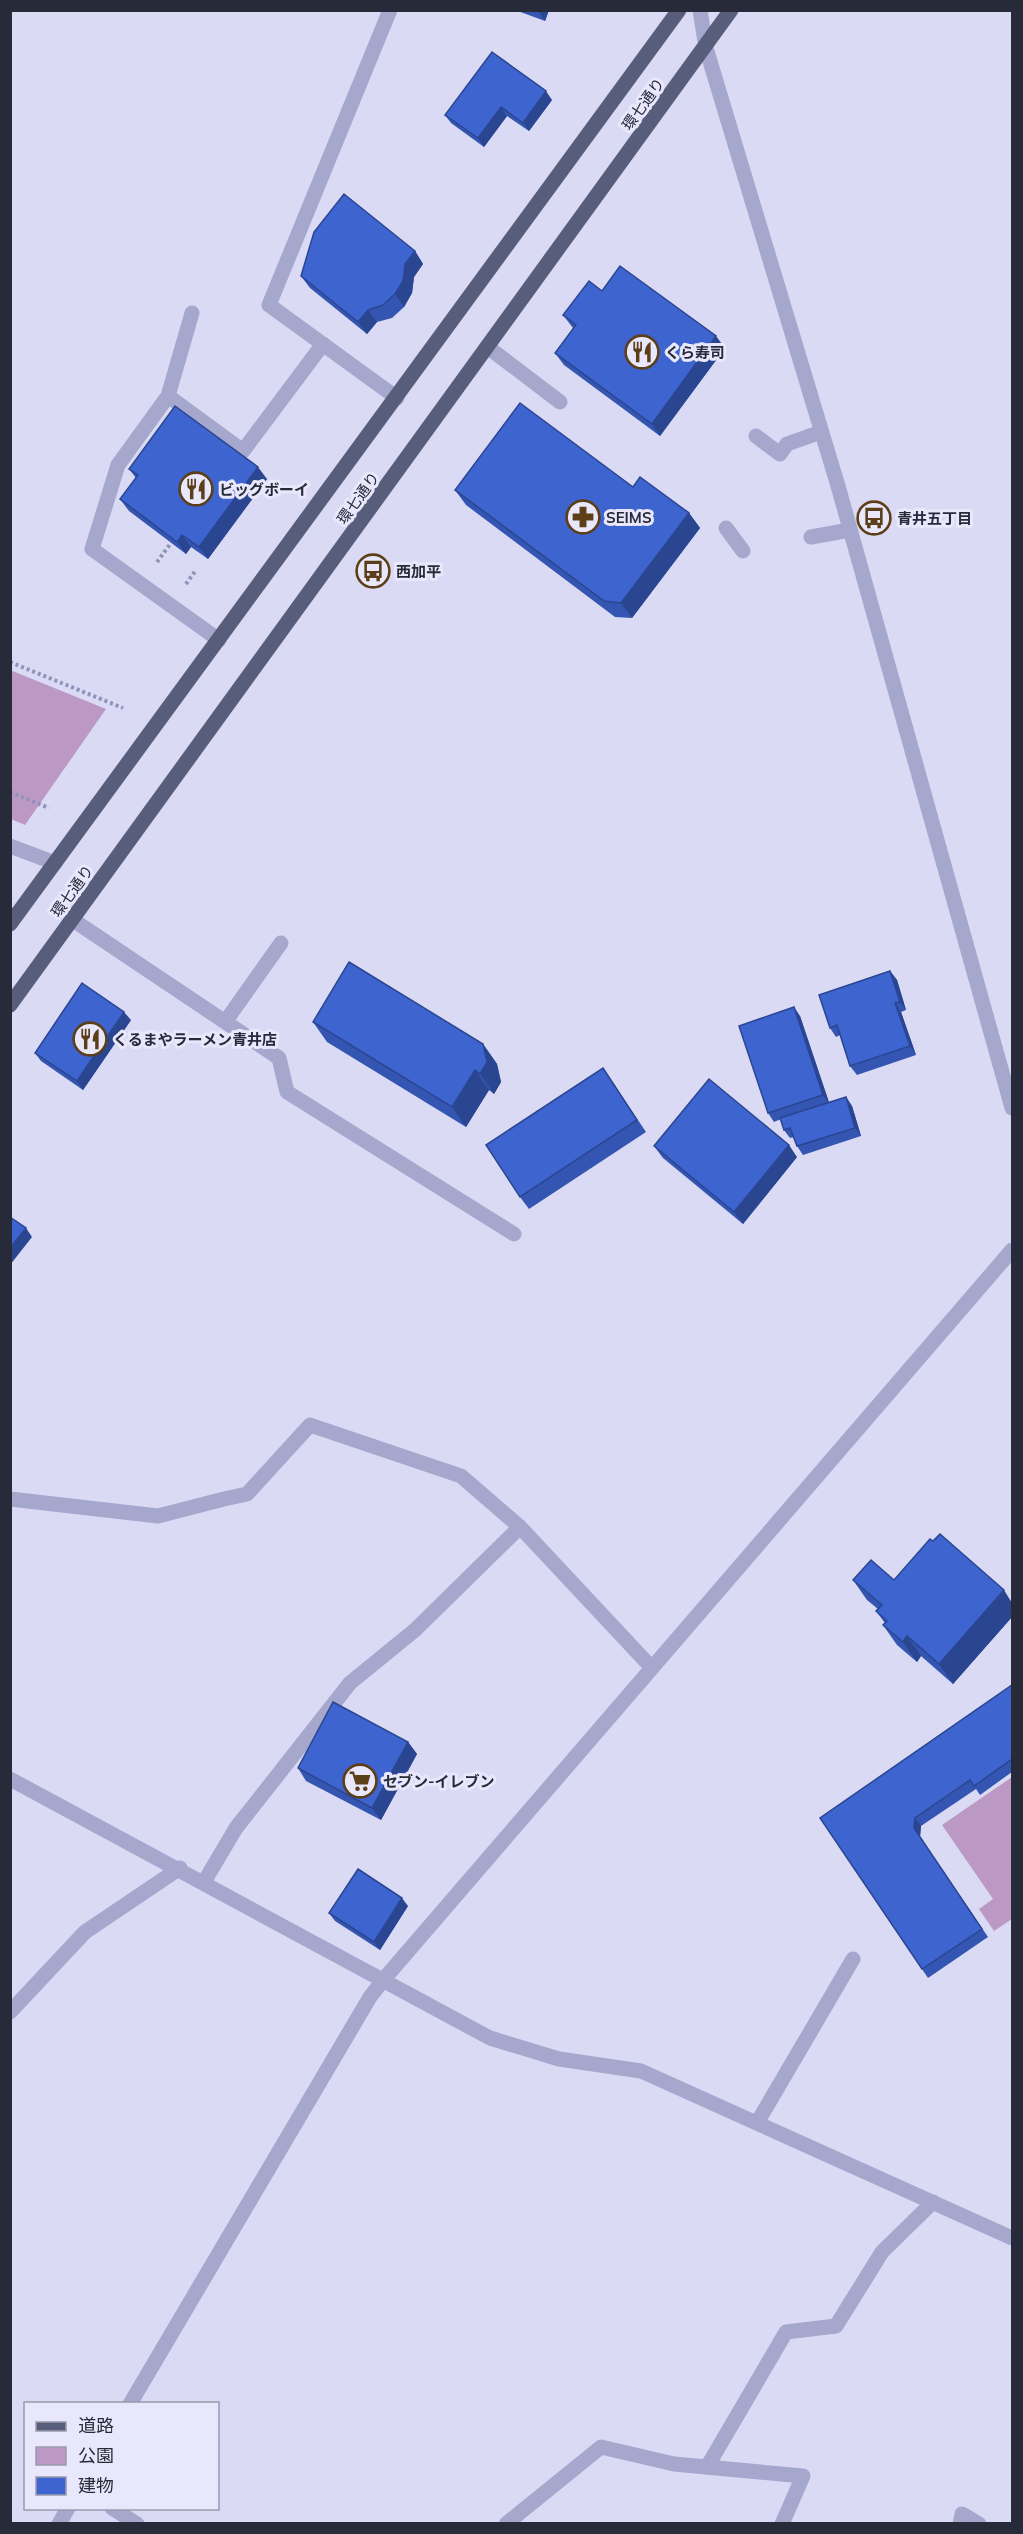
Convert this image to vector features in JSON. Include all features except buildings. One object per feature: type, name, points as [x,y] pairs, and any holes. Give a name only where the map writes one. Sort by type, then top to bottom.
[{"type":"main road","name":"環七通り","points":[[10,924],[679,10]]},
{"type":"main road","name":"環七通り","points":[[10,1005],[489,348],[731,10]]},
{"type":"street","points":[[390,10],[268,305],[397,398]]},
{"type":"street","points":[[700,10],[706,48],[850,530],[1012,1108]]},
{"type":"street","points":[[192,313],[168,396],[118,465],[92,549],[219,640]]},
{"type":"street","points":[[168,396],[243,450],[323,344]]},
{"type":"street","points":[[489,348],[560,402]]},
{"type":"street","points":[[756,436],[780,454],[787,444],[821,432]]},
{"type":"street","points":[[726,528],[743,551]]},
{"type":"street","points":[[811,537],[850,530]]},
{"type":"street","points":[[10,846],[55,863]]},
{"type":"street","points":[[74,920],[279,1058],[287,1092],[514,1234]]},
{"type":"street","points":[[225,1022],[281,943]]},
{"type":"street","points":[[131,2402],[370,1997],[651,1667],[1012,1250]]},
{"type":"street","points":[[10,1499],[158,1516],[247,1494],[310,1425],[461,1476],[520,1527],[651,1667]]},
{"type":"street","points":[[204,1882],[236,1828],[350,1683],[415,1630],[520,1527]]},
{"type":"street","points":[[10,1779],[180,1868],[490,2038],[558,2060],[641,2071],[1012,2238]]},
{"type":"street","points":[[10,2012],[85,1932],[180,1868]]},
{"type":"street","points":[[757,2123],[853,1959]]},
{"type":"street","points":[[707,2467],[786,2332],[836,2326],[882,2252],[933,2202]]},
{"type":"street","points":[[506,2523],[601,2447],[674,2464],[803,2476],[782,2523]]},
{"type":"street","points":[[59,2523],[67,2510]]},
{"type":"street","points":[[115,2510],[137,2523]]},
{"type":"street","points":[[960,2523],[962,2514],[979,2523]]},
{"type":"path","points":[[10,662],[123,708]]},
{"type":"path","points":[[10,792],[49,808]]},
{"type":"green space","points":[[10,670],[106,709],[25,825],[11,819]]},
{"type":"green space","points":[[1012,1777],[1012,1919],[994,1931],[979,1909],[993,1899],[942,1825]]},
{"type":"place","name":"くら寿司","points":[[642,352]]},
{"type":"place","name":"ビッグボーイ","points":[[196,489]]},
{"type":"place","name":"SEIMS","points":[[583,517]]},
{"type":"place","name":"青井五丁目","points":[[874,518]]},
{"type":"place","name":"西加平","points":[[373,571]]},
{"type":"place","name":"くるまやラーメン青井店","points":[[90,1039]]},
{"type":"place","name":"セブン-イレブン","points":[[360,1781]]}]
